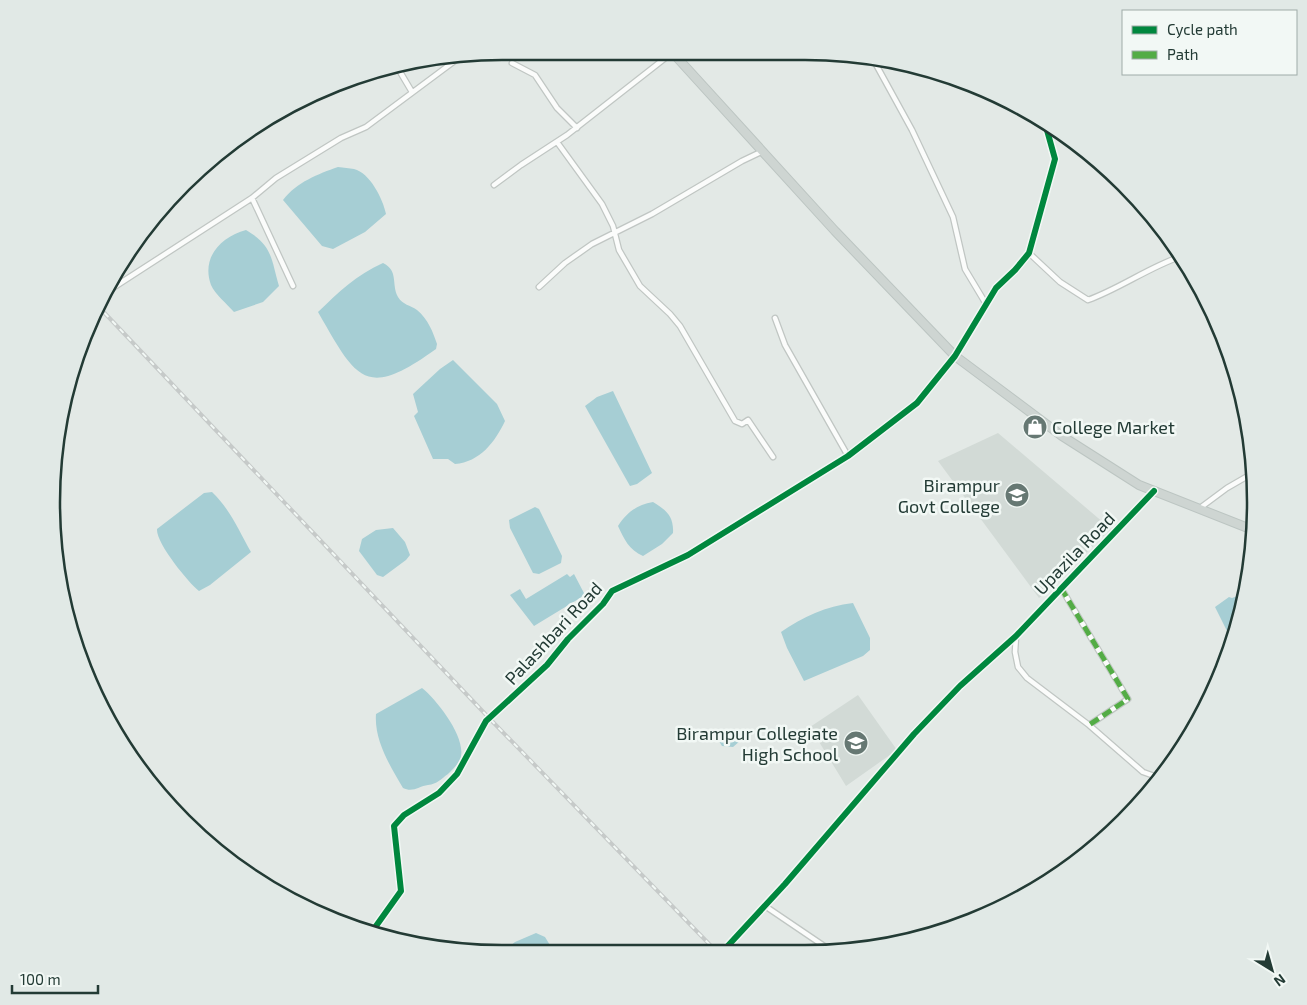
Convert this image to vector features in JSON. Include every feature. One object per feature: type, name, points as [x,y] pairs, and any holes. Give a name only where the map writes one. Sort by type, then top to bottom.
[{"type":"main road","points":[[679,60],[762,152],[955,356],[1092,457],[1139,485],[1246,527]]},
{"type":"street","points":[[494,185],[576,128],[662,60]]},
{"type":"street","points":[[117,285],[252,198],[276,178],[341,138],[366,127],[451,63]]},
{"type":"street","points":[[512,63],[536,75],[557,108],[576,128]]},
{"type":"street","points":[[877,67],[912,130],[953,217],[965,268],[986,304]]},
{"type":"street","points":[[400,72],[412,92]]},
{"type":"street","points":[[1048,134],[1056,159],[1029,253],[1060,282],[1088,300],[1156,265],[1173,259]]},
{"type":"street","points":[[557,142],[602,204],[613,226],[619,250],[640,286],[680,326],[735,421],[742,424],[748,420],[773,457]]},
{"type":"street","points":[[539,287],[579,252],[673,202],[742,161],[762,152]]},
{"type":"street","points":[[252,198],[294,286]]},
{"type":"street","name":"Palashbari Road","points":[[376,926],[401,891],[394,826],[404,815],[439,793],[457,774],[486,721],[547,665],[568,639],[603,604],[612,590],[688,555],[848,456],[917,403],[955,356],[996,288],[1016,270],[1029,253]]},
{"type":"street","points":[[775,318],[784,345],[848,456]]},
{"type":"street","points":[[1200,508],[1227,488],[1246,477]]},
{"type":"street","name":"Upazila Road","points":[[729,945],[765,906],[914,734],[960,686],[1016,636],[1154,491]]},
{"type":"street","points":[[1061,588],[1128,699],[1088,725]]},
{"type":"street","points":[[1016,636],[1015,652],[1018,667],[1036,686],[1088,725],[1143,772],[1153,776]]},
{"type":"street","points":[[765,906],[822,944]]},
{"type":"shaded area","name":"Birampur Govt College","points":[[998,433],[1111,529],[1039,598],[938,461]]},
{"type":"shaded area","name":"Birampur Collegiate High School","points":[[858,695],[897,750],[846,786],[810,727]]},
{"type":"water","points":[[338,167],[360,171],[375,187],[386,214],[365,232],[333,249],[322,246],[283,200],[301,183]]},
{"type":"water","points":[[246,230],[261,242],[270,254],[279,286],[263,302],[234,312],[211,285],[209,266],[211,257],[221,243]]},
{"type":"water","points":[[383,263],[388,266],[393,274],[396,292],[400,300],[417,310],[424,317],[432,330],[437,344],[436,349],[412,365],[393,374],[378,378],[365,375],[354,367],[343,354],[318,312],[356,279]]},
{"type":"water","points":[[453,360],[497,404],[505,421],[486,450],[472,459],[455,464],[448,459],[433,459],[414,416],[418,412],[413,394],[440,369]]},
{"type":"water","points":[[613,391],[652,473],[637,484],[630,486],[585,406],[597,397]]},
{"type":"water","points":[[212,492],[229,513],[251,552],[210,585],[199,591],[167,552],[157,529],[204,493]]},
{"type":"water","points":[[653,502],[671,518],[673,533],[662,544],[643,556],[638,554],[625,540],[618,526],[633,510]]},
{"type":"water","points":[[535,507],[539,509],[562,556],[561,563],[539,574],[533,573],[510,528],[509,520]]},
{"type":"water","points":[[393,528],[405,542],[410,555],[383,577],[377,575],[359,551],[362,539],[376,530]]},
{"type":"water","points":[[567,574],[570,577],[574,574],[585,595],[534,626],[510,595],[520,589],[526,599]]},
{"type":"water","points":[[1236,596],[1228,632],[1215,607],[1229,597]]},
{"type":"water","points":[[853,603],[870,638],[870,650],[863,656],[804,681],[781,632],[815,613],[843,604]]},
{"type":"water","points":[[422,688],[449,719],[459,739],[461,756],[454,768],[439,781],[410,790],[403,788],[384,752],[376,724],[376,714]]},
{"type":"water","points":[[731,732],[739,734],[740,741],[733,747],[722,746],[719,741],[720,738]]},
{"type":"water","points":[[536,933],[545,937],[550,945],[511,945]]},
{"type":"railway","points":[[104,312],[490,719],[710,945]]},
{"type":"marked path","points":[[1061,588],[1128,699],[1089,725]]},
{"type":"cycle path","points":[[376,926],[401,891],[394,826],[404,815],[439,793],[457,774],[486,721],[547,665],[568,639],[603,604],[612,591],[688,555],[848,456],[917,403],[955,356],[996,288],[1029,253],[1055,159],[1048,134]]},
{"type":"cycle path","points":[[729,945],[785,884],[914,734],[960,686],[1016,636],[1154,491]]},
{"type":"place","name":"College Market","points":[[1035,427]]},
{"type":"place","name":"Birampur Govt College","points":[[1017,495]]},
{"type":"place","name":"Birampur Collegiate High School","points":[[856,743]]}]
